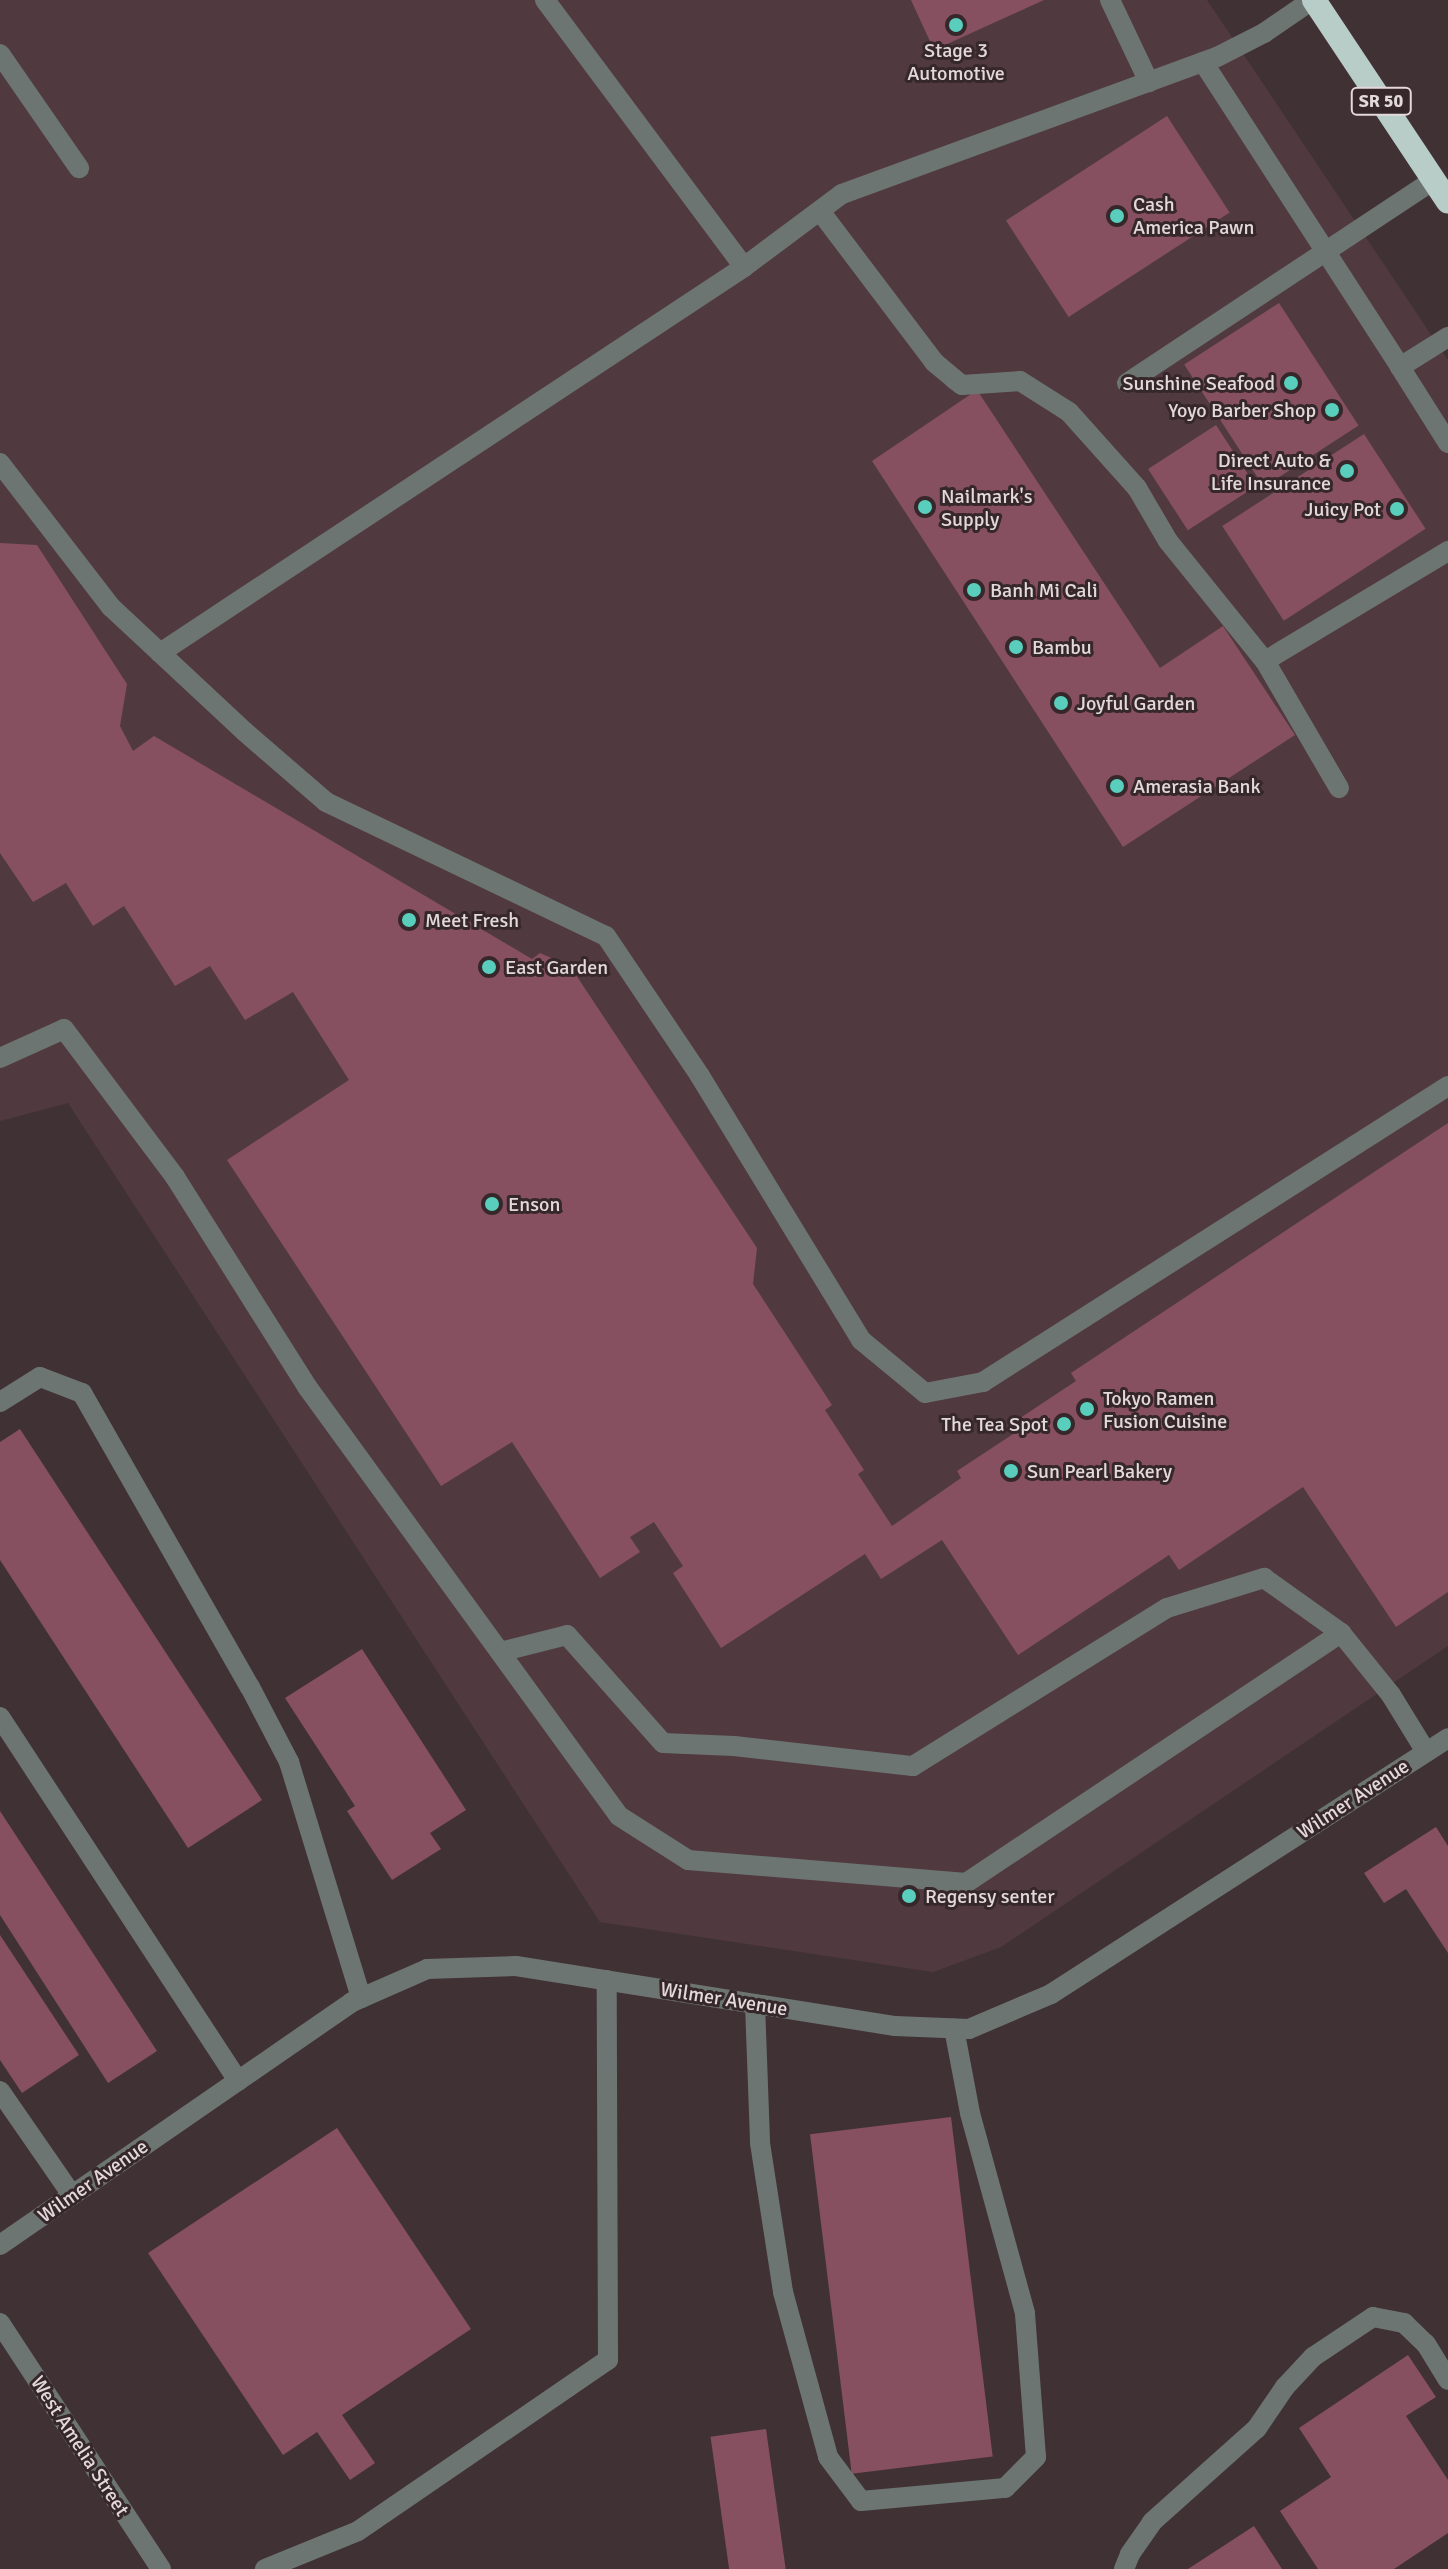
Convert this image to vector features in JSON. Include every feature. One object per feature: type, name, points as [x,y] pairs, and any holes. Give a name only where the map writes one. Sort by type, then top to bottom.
[{"type":"highway","name":"SR 50","points":[[1313,0],[1448,202]]},
{"type":"street","points":[[545,0],[744,267]]},
{"type":"street","points":[[1110,0],[1149,82]]},
{"type":"street","points":[[160,653],[744,267],[842,194],[1203,62],[1264,33],[1313,0]]},
{"type":"street","points":[[0,54],[79,168]]},
{"type":"street","points":[[1203,62],[1448,443]]},
{"type":"street","points":[[1127,383],[1434,180]]},
{"type":"street","points":[[820,211],[934,362],[954,379],[962,385],[1020,381],[1069,412],[1137,488],[1168,541],[1265,661],[1339,788]]},
{"type":"street","points":[[1400,367],[1448,337]]},
{"type":"street","points":[[0,463],[111,607],[326,802],[606,936],[700,1076],[861,1340],[925,1393],[983,1382],[1448,1086]]},
{"type":"street","points":[[1265,661],[1448,551]]},
{"type":"street","points":[[0,1058],[64,1029],[175,1177],[308,1388],[619,1816],[688,1860],[966,1883],[1341,1633]]},
{"type":"street","points":[[0,1402],[40,1377],[82,1393],[250,1687],[289,1762],[361,1998]]},
{"type":"street","points":[[500,1652],[567,1635],[663,1743],[734,1746],[913,1766],[1167,1608],[1264,1578],[1341,1633],[1391,1695],[1426,1752]]},
{"type":"street","points":[[0,1717],[238,2081]]},
{"type":"street","name":"Wilmer Avenue","points":[[0,2245],[361,1998],[427,1969],[516,1966],[895,2026],[969,2029],[1051,1994],[1448,1738]]},
{"type":"street","points":[[265,2569],[358,2531],[608,2360],[607,1980]]},
{"type":"street","points":[[755,2004],[760,2143],[783,2292],[828,2457],[861,2501],[1005,2488],[1036,2457],[1025,2313],[970,2113],[954,2028]]},
{"type":"street","points":[[0,2091],[72,2195]]},
{"type":"street","points":[[1124,2569],[1130,2554],[1152,2522],[1257,2428],[1285,2387],[1313,2357],[1373,2317],[1404,2323],[1426,2344],[1448,2380]]},
{"type":"street","name":"West Amelia Street","points":[[0,2323],[161,2569]]},
{"type":"shaded area","points":[[0,0],[1207,0],[1448,360],[1448,1646],[1001,1947],[933,1972],[600,1922],[68,1103],[0,1121]]},
{"type":"building","name":"Stage 3 Automotive","points":[[911,0],[1044,0],[934,50]]},
{"type":"building","name":"Cash America Pawn","points":[[1167,116],[1230,212],[1069,317],[1006,221]]},
{"type":"building","points":[[1279,303],[1359,425],[1264,487],[1184,365]]},
{"type":"building","points":[[977,390],[1160,668],[1223,626],[1295,735],[1123,847],[872,461]]},
{"type":"building","points":[[1216,425],[1256,486],[1188,530],[1148,469]]},
{"type":"building","points":[[1364,434],[1426,529],[1284,621],[1222,526]]},
{"type":"building","points":[[0,543],[37,545],[127,684],[120,726],[133,751],[154,736],[532,959],[540,953],[570,966],[757,1248],[753,1284],[832,1405],[825,1410],[864,1470],[858,1474],[892,1526],[961,1478],[957,1471],[1019,1430],[1014,1422],[1076,1381],[1071,1373],[1448,1123],[1448,1592],[1396,1627],[1303,1487],[1179,1570],[1169,1555],[1018,1655],[942,1540],[881,1579],[865,1554],[721,1648],[673,1573],[683,1566],[654,1522],[630,1537],[640,1552],[600,1578],[512,1442],[441,1486],[227,1160],[349,1080],[293,992],[245,1020],[210,966],[175,986],[124,906],[93,926],[66,883],[33,902],[0,853]]},
{"type":"building","points":[[20,1429],[262,1800],[188,1848],[0,1560],[0,1442]]},
{"type":"building","points":[[362,1649],[466,1810],[430,1833],[441,1849],[392,1880],[347,1811],[355,1806],[285,1698]]},
{"type":"building","points":[[0,1811],[157,2051],[108,2083],[0,1915]]},
{"type":"building","points":[[1436,1827],[1448,1846],[1448,1953],[1406,1889],[1384,1903],[1364,1873]]},
{"type":"building","points":[[0,1935],[79,2055],[22,2093],[0,2060]]},
{"type":"building","points":[[951,2117],[993,2456],[852,2474],[810,2134]]},
{"type":"building","points":[[337,2128],[471,2329],[342,2415],[375,2463],[350,2480],[317,2432],[283,2455],[148,2253]]},
{"type":"building","points":[[1408,2355],[1436,2397],[1406,2416],[1448,2480],[1448,2533],[1394,2569],[1318,2569],[1280,2511],[1331,2477],[1299,2428]]},
{"type":"building","points":[[766,2429],[786,2569],[729,2569],[711,2437]]},
{"type":"building","points":[[1254,2526],[1282,2569],[1188,2569]]},
{"type":"place","name":"Stage 3 Automotive","points":[[956,25]]},
{"type":"place","name":"Cash America Pawn","points":[[1117,216]]},
{"type":"place","name":"Sunshine Seafood","points":[[1291,383]]},
{"type":"place","name":"Yoyo Barber Shop","points":[[1332,410]]},
{"type":"place","name":"Direct Auto & Life Insurance","points":[[1347,471]]},
{"type":"place","name":"Nailmark's Supply","points":[[925,507]]},
{"type":"place","name":"Juicy Pot","points":[[1397,509]]},
{"type":"place","name":"Banh Mi Cali","points":[[974,590]]},
{"type":"place","name":"Bambu","points":[[1016,647]]},
{"type":"place","name":"Joyful Garden","points":[[1061,703]]},
{"type":"place","name":"Amerasia Bank","points":[[1117,786]]},
{"type":"place","name":"Meet Fresh","points":[[409,920]]},
{"type":"place","name":"East Garden","points":[[489,967]]},
{"type":"place","name":"Enson","points":[[492,1204]]},
{"type":"place","name":"Tokyo Ramen Fusion Cuisine","points":[[1087,1409]]},
{"type":"place","name":"The Tea Spot","points":[[1064,1424]]},
{"type":"place","name":"Sun Pearl Bakery","points":[[1011,1471]]},
{"type":"place","name":"Regensy senter","points":[[909,1896]]}]
